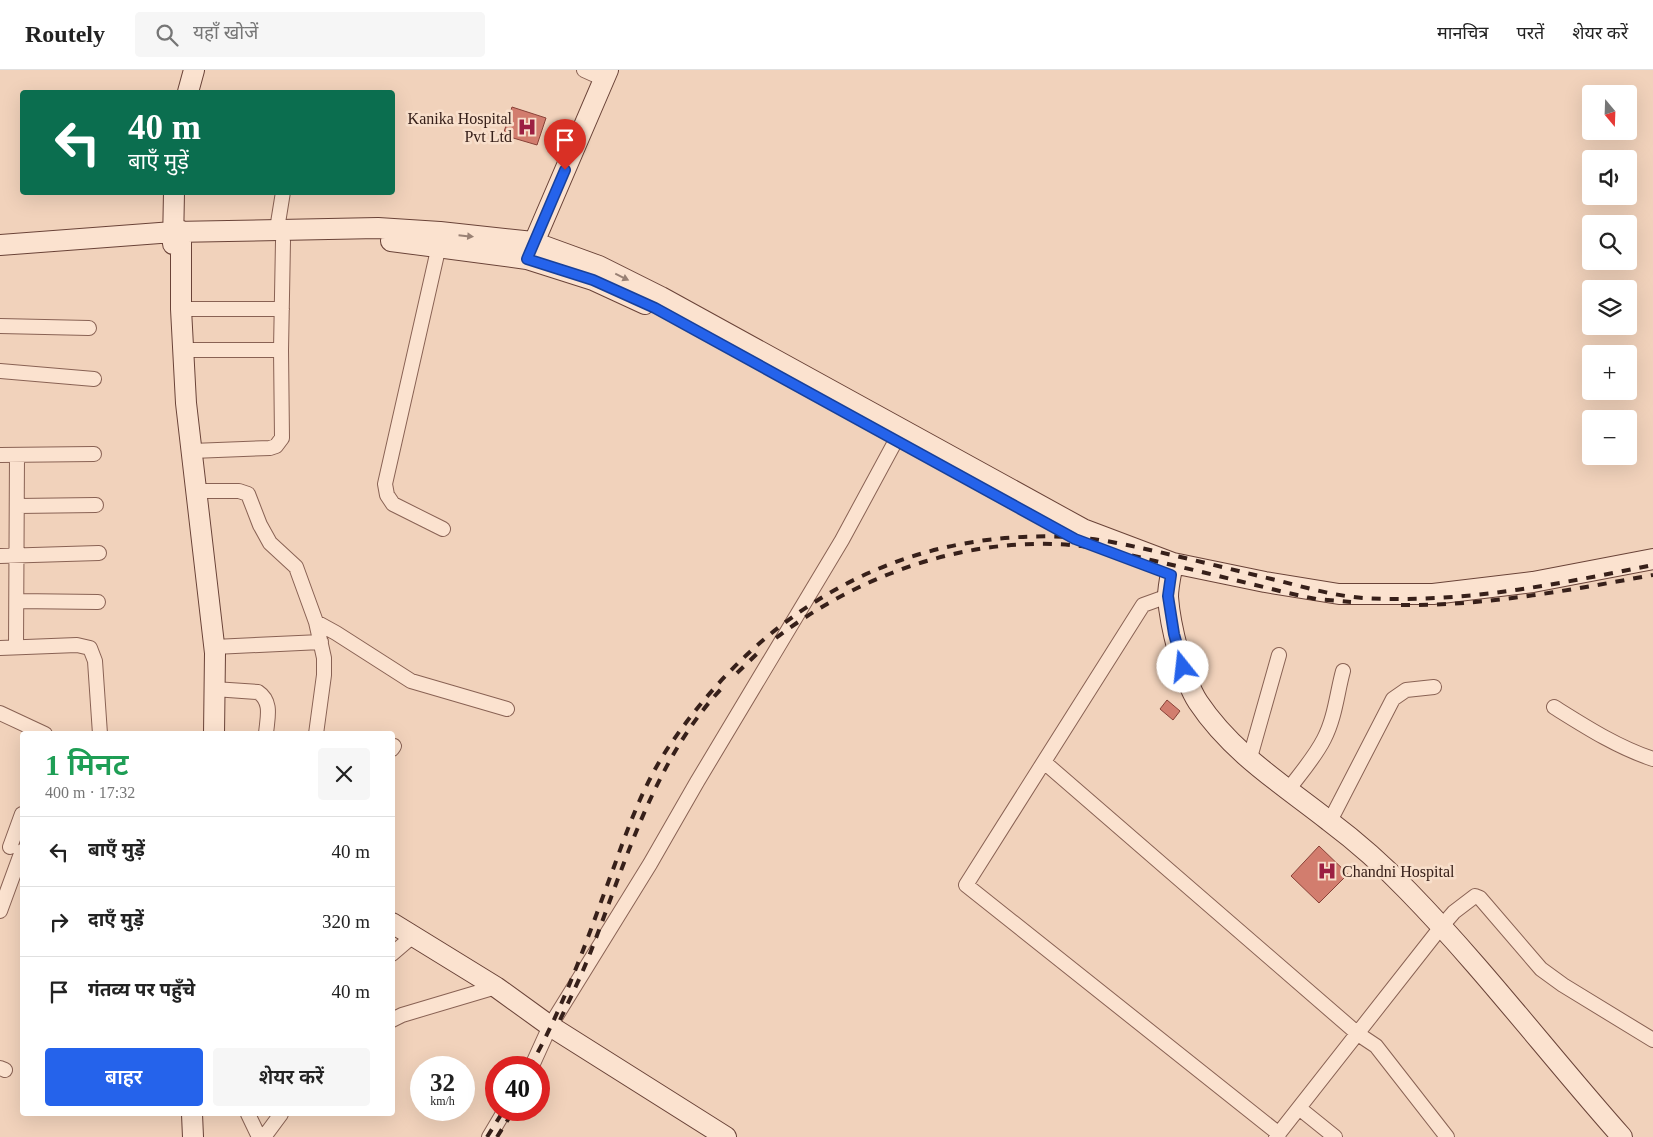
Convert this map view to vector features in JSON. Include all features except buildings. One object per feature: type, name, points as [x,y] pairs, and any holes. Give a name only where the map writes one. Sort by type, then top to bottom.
[{"type":"main road","points":[[189,90],[194,70]]},
{"type":"main road","points":[[530,251],[606,74]]},
{"type":"main road","points":[[174,195],[186,404],[214,648],[214,731]]},
{"type":"main road","points":[[0,245],[280,235],[378,228],[440,240],[530,251],[600,266],[661,297],[749,352],[899,435],[1083,530],[1172,569],[1256,592],[1334,605],[1434,605],[1536,595],[1653,571]]},
{"type":"main road","points":[[0,257],[177,238]]},
{"type":"main road","points":[[1172,569],[1339,594],[1433,594],[1533,582],[1653,559]]},
{"type":"main road","points":[[1172,569],[1168,596],[1174,634],[1183,667],[1197,701],[1232,745],[1367,851],[1408,891],[1622,1137]]},
{"type":"main road","points":[[395,925],[496,987],[550,1026],[726,1137]]},
{"type":"main road","points":[[192,1116],[193,1137]]},
{"type":"street","points":[[584,70],[606,74]]},
{"type":"street","points":[[192,451],[270,448],[276,446],[282,438],[280,235],[283,195]]},
{"type":"street","points":[[440,240],[385,484],[387,495],[393,504],[443,529]]},
{"type":"street","points":[[181,309],[282,309]]},
{"type":"street","points":[[0,326],[89,328]]},
{"type":"street","points":[[183,350],[281,350]]},
{"type":"street","points":[[0,371],[94,378]]},
{"type":"street","points":[[536,1056],[550,1026],[650,864],[842,540],[899,435]]},
{"type":"street","points":[[0,454],[94,454]]},
{"type":"street","points":[[16,647],[17,455]]},
{"type":"street","points":[[196,491],[239,491],[248,494],[260,525],[270,543],[296,567],[316,622],[324,658],[324,675],[316,731]]},
{"type":"street","points":[[18,506],[96,505]]},
{"type":"street","points":[[0,556],[99,553]]},
{"type":"street","points":[[1168,596],[1143,605],[966,884],[1277,1135],[1441,927],[1470,898],[1478,896],[1541,969],[1563,986],[1653,1040]]},
{"type":"street","points":[[17,601],[98,602]]},
{"type":"street","points":[[316,622],[411,681],[507,709]]},
{"type":"street","points":[[214,648],[321,642]]},
{"type":"street","points":[[0,648],[77,645],[90,648],[95,661],[100,731]]},
{"type":"street","points":[[1250,761],[1279,655]]},
{"type":"street","points":[[1288,790],[1320,748],[1331,723],[1343,671]]},
{"type":"street","points":[[1330,821],[1393,699],[1406,690],[1434,687]]},
{"type":"street","points":[[214,689],[258,692],[263,695],[268,704],[266,731]]},
{"type":"street","points":[[1554,707],[1615,744],[1653,759]]},
{"type":"street","points":[[0,713],[39,731]]},
{"type":"street","points":[[1044,762],[1358,1034],[1376,1046],[1447,1137]]},
{"type":"street","points":[[0,911],[20,822]]},
{"type":"street","points":[[395,951],[413,936]]},
{"type":"street","points":[[395,1018],[496,987]]},
{"type":"street","points":[[1299,1108],[1335,1137]]},
{"type":"street","points":[[249,1116],[259,1137]]},
{"type":"street","points":[[264,1137],[280,1116]]},
{"type":"street","points":[[489,1137],[498,1121]]},
{"type":"railway","points":[[536,1056],[565,994],[639,801],[654,771],[672,742],[711,692],[753,649],[800,612],[850,582],[904,559],[961,544],[1021,537],[1085,538],[1113,542],[1321,591],[1363,598],[1436,598],[1509,591],[1653,565]]},
{"type":"railway","points":[[776,638],[809,615],[881,577],[920,563],[959,553],[1000,546],[1040,544],[1090,547],[1316,599],[1351,602]]},
{"type":"railway","points":[[1401,605],[1433,605],[1496,600],[1653,575]]},
{"type":"railway","points":[[737,673],[762,649]]},
{"type":"railway","points":[[560,1020],[588,960],[630,848],[660,780],[677,748],[698,717],[721,689]]},
{"type":"railway","points":[[487,1137],[497,1121]]},
{"type":"railway","points":[[497,1137],[507,1121]]},
{"type":"place","name":"Kanika Hospital Pvt Ltd","points":[[527,127]]},
{"type":"place","name":"Chandni Hospital","points":[[1327,871]]},
{"type":"route","points":[[565,170],[527,259],[593,280],[655,308],[1075,539],[1171,575],[1168,596],[1174,634],[1183,667]]}]
